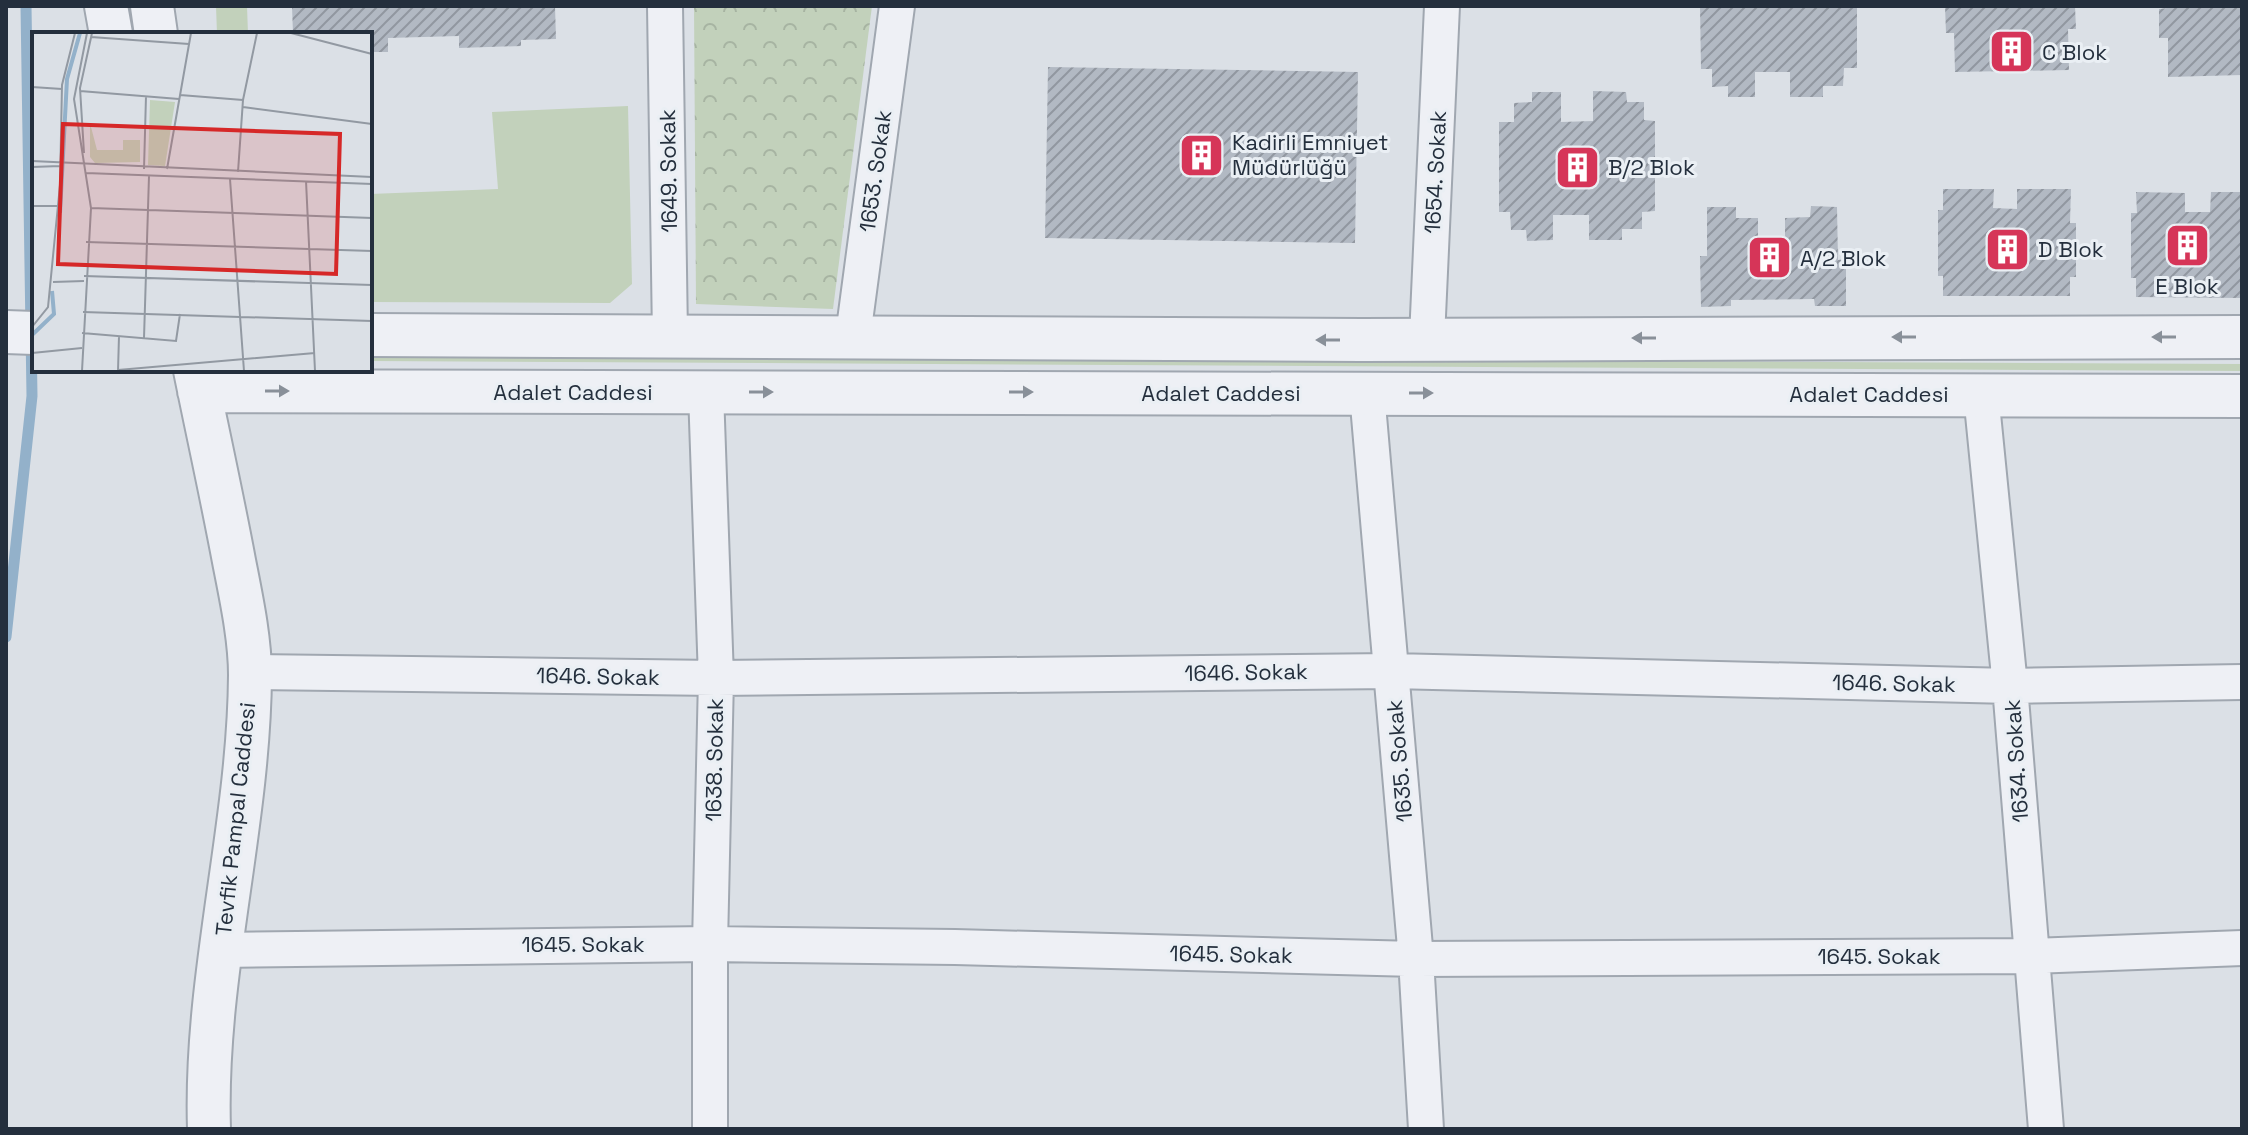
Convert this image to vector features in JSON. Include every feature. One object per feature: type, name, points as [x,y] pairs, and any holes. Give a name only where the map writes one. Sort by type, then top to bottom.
[{"type":"street","points":[[106,6],[111,32]]},
{"type":"street","points":[[152,6],[156,32]]},
{"type":"street","name":"1649. Sokak","points":[[665,6],[670,336]]},
{"type":"street","name":"1653. Sokak","points":[[853,336],[897,6]]},
{"type":"street","name":"1654. Sokak","points":[[1427,338],[1442,6]]},
{"type":"street","points":[[6,332],[32,333]]},
{"type":"street","points":[[372,335],[1346,340],[2242,337]]},
{"type":"street","name":"Adalet Caddesi","points":[[197,380],[706,392],[2242,396]]},
{"type":"street","name":"Tevfik Pampal Caddesi","points":[[197,380],[241,595],[250,672],[246,754],[220,950],[211,1045],[209,1129]]},
{"type":"street","name":"1638. Sokak","points":[[706,392],[716,678],[710,944],[710,1129]]},
{"type":"street","name":"1635. Sokak","points":[[1367,393],[1416,959],[1426,1129]]},
{"type":"street","name":"1634. Sokak","points":[[1981,394],[2010,686],[2046,1129]]},
{"type":"street","name":"1646. Sokak","points":[[250,672],[716,678],[1392,671],[2010,686],[2242,682]]},
{"type":"street","name":"1645. Sokak","points":[[220,950],[710,944],[1416,959],[2032,956],[2242,948]]},
{"type":"green space","points":[[216,6],[247,6],[248,32],[217,32]]},
{"type":"green space","points":[[694,6],[872,6],[833,309],[696,304]]},
{"type":"green space","points":[[628,106],[632,284],[610,303],[372,302],[372,194],[498,189],[492,112]]},
{"type":"green space","points":[[372,355],[2242,364],[2242,371],[372,361]]},
{"type":"building","points":[[292,6],[555,6],[556,39],[521,40],[521,46],[459,48],[459,36],[388,38],[388,52],[372,52],[372,32],[293,32]]},
{"type":"building","points":[[1700,6],[1857,6],[1857,68],[1844,68],[1843,86],[1823,86],[1823,97],[1790,97],[1790,72],[1755,72],[1755,97],[1728,97],[1728,86],[1712,87],[1712,69],[1701,69]]},
{"type":"building","name":"C Blok","points":[[1945,6],[2075,6],[2076,29],[2068,29],[2069,70],[1955,72],[1954,33],[1946,33]]},
{"type":"building","points":[[2167,6],[2242,6],[2242,75],[2168,77],[2168,38],[2159,38],[2159,9]]},
{"type":"building","name":"Kadirli Emniyet Müdürlüğü","points":[[1048,67],[1358,72],[1355,243],[1045,238]]},
{"type":"building","name":"B/2 Blok","points":[[1593,91],[1626,92],[1627,102],[1644,102],[1644,120],[1655,121],[1655,211],[1642,212],[1642,229],[1622,229],[1622,240],[1589,240],[1589,215],[1553,215],[1553,240],[1527,241],[1526,230],[1511,230],[1510,212],[1499,212],[1499,122],[1514,122],[1514,103],[1532,102],[1532,92],[1561,92],[1561,122],[1593,121]]},
{"type":"building","name":"D Blok","points":[[1943,189],[1994,189],[1993,208],[2017,209],[2017,189],[2071,189],[2070,223],[2076,223],[2076,277],[2070,277],[2070,296],[1943,296],[1943,276],[1938,276],[1938,210],[1943,210]]},
{"type":"building","name":"E Blok","points":[[2136,192],[2185,193],[2185,212],[2210,212],[2211,192],[2242,192],[2242,298],[2136,297],[2136,278],[2131,278],[2131,213],[2137,213]]},
{"type":"building","name":"A/2 Blok","points":[[1811,206],[1837,207],[1838,260],[1846,259],[1846,306],[1815,306],[1814,299],[1731,300],[1731,306],[1701,307],[1700,256],[1707,256],[1707,207],[1736,207],[1736,218],[1758,218],[1758,236],[1785,236],[1785,218],[1810,217]]},
{"type":"waterway","points":[[6,637],[32,396],[26,6]]},
{"type":"place","name":"C Blok","points":[[2011,52]]},
{"type":"place","name":"Kadirli Emniyet Müdürlüğü","points":[[1201,155]]},
{"type":"place","name":"B/2 Blok","points":[[1577,167]]},
{"type":"place","name":"E Blok","points":[[2187,245]]},
{"type":"place","name":"D Blok","points":[[2007,249]]},
{"type":"place","name":"A/2 Blok","points":[[1769,258]]}]
